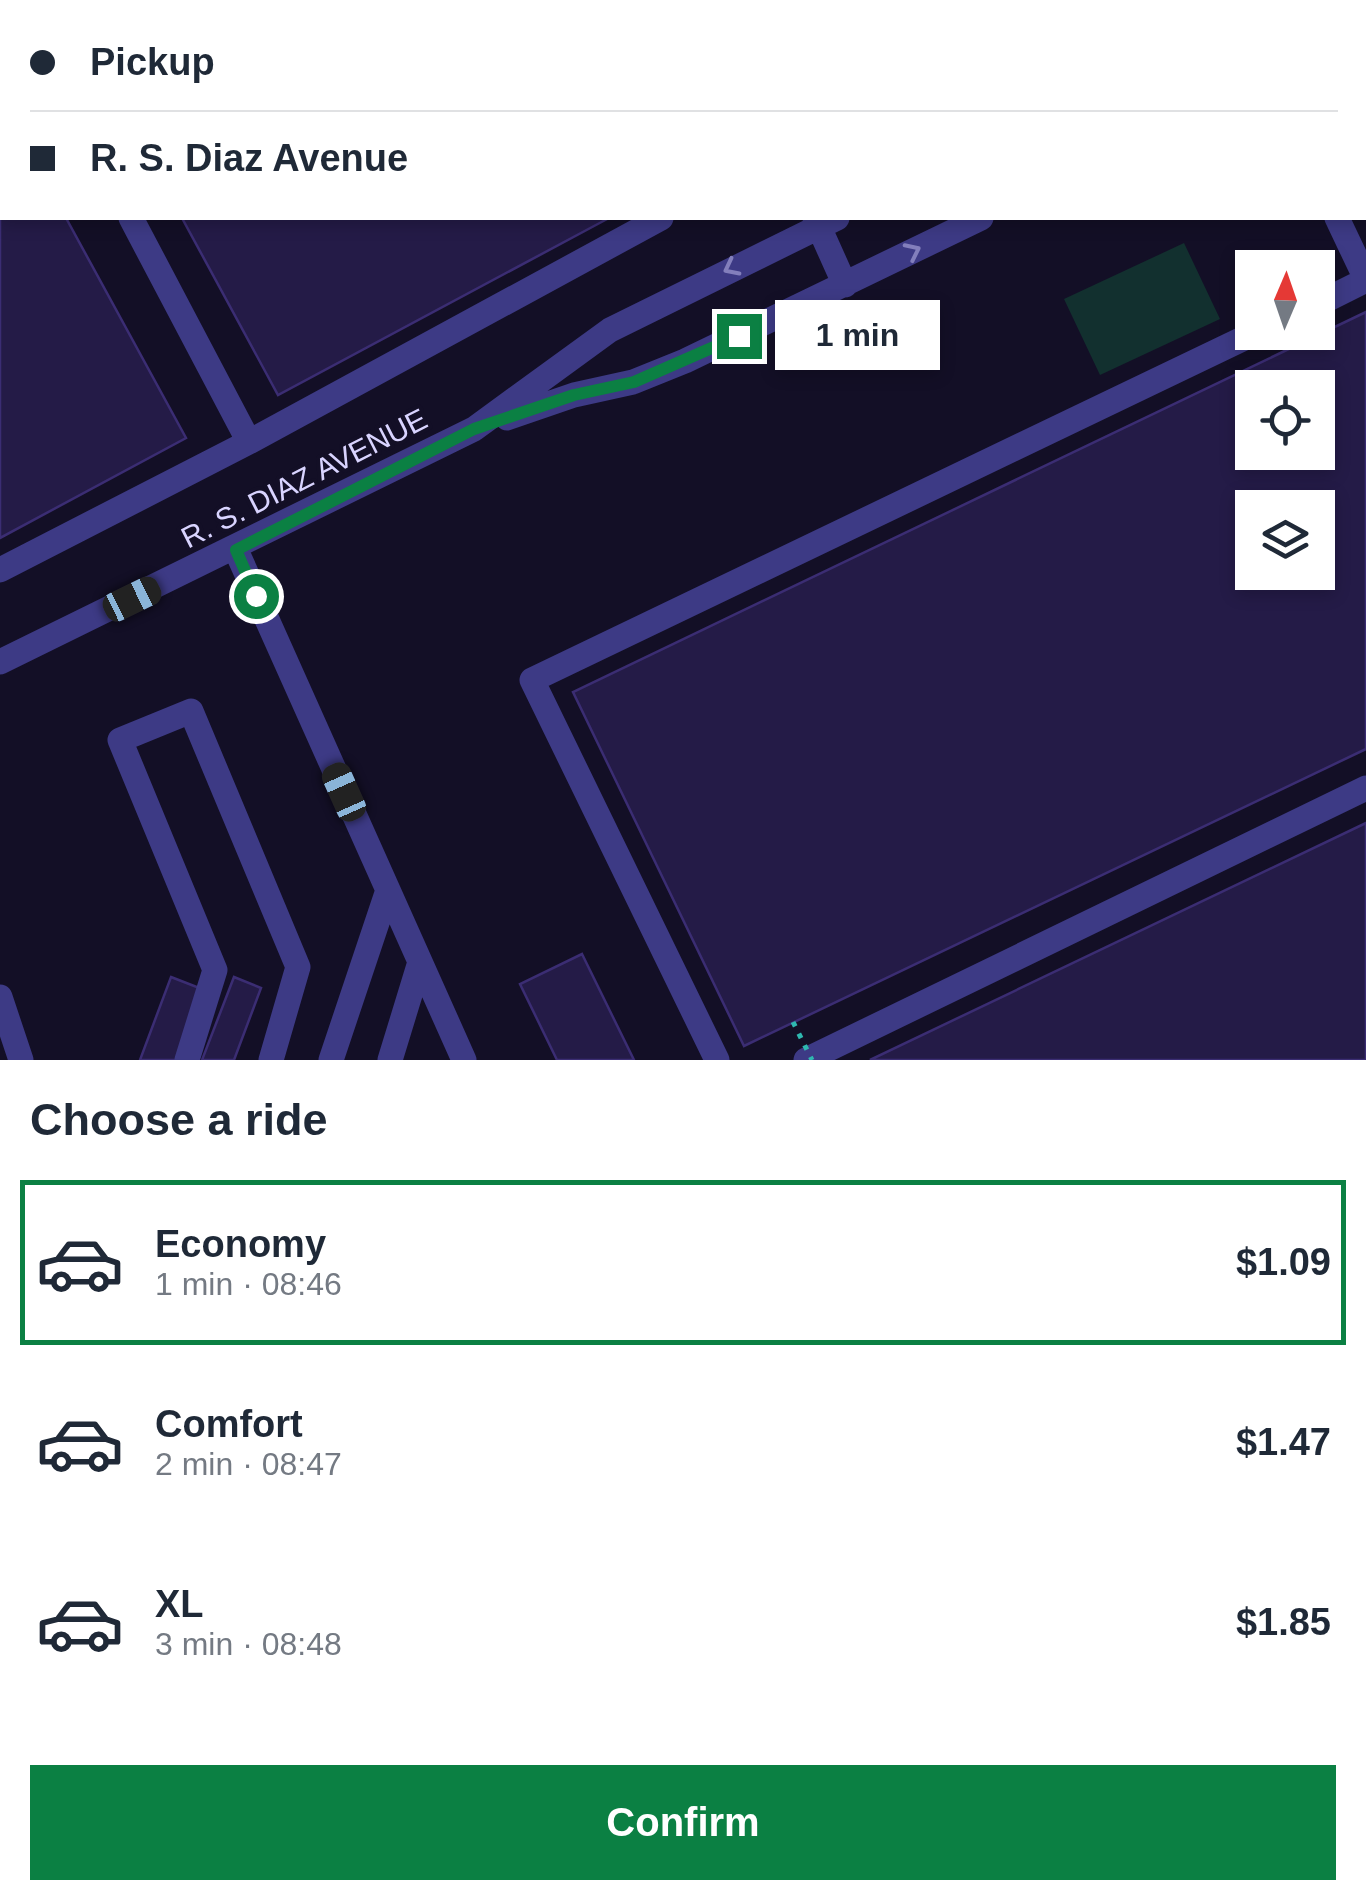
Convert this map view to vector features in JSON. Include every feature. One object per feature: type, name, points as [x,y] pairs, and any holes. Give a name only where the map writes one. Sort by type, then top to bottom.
[{"type":"street","points":[[132,220],[249,442]]},
{"type":"street","points":[[0,570],[249,442],[657,220]]},
{"type":"street","points":[[823,220],[845,285]]},
{"type":"street","name":"R. S. DIAZ AVENUE","points":[[474,429],[610,330],[823,220]]},
{"type":"street","name":"R. S. DIAZ AVENUE","points":[[0,662],[236,550],[474,429],[574,395],[634,382],[977,220]]},
{"type":"street","points":[[1335,296],[1366,280],[1338,220]]},
{"type":"street","points":[[717,1060],[532,680],[1235,343]]},
{"type":"street","points":[[236,550],[464,1060]]},
{"type":"street","points":[[187,1060],[214,970],[120,740],[191,711],[298,968],[271,1060]]},
{"type":"street","points":[[809,1060],[1366,788]]},
{"type":"street","points":[[330,1060],[388,890]]},
{"type":"street","points":[[390,1060],[420,962]]},
{"type":"street","points":[[0,996],[20,1060]]},
{"type":"path","points":[[794,1022],[809,1060]]},
{"type":"green space","points":[[1184,243],[1220,319],[1100,375],[1064,299]]},
{"type":"building","points":[[0,220],[67,220],[186,438],[0,538]]},
{"type":"building","points":[[183,220],[605,220],[278,395]]},
{"type":"building","points":[[1366,312],[1366,749],[744,1046],[573,692],[1235,375],[1235,470],[1335,470],[1335,370],[1245,370],[1287,350],[1335,350],[1335,327]]},
{"type":"building","points":[[1366,823],[1366,1060],[870,1060]]},
{"type":"building","points":[[582,954],[634,1060],[557,1060],[520,984]]},
{"type":"building","points":[[171,977],[202,989],[176,1060],[140,1060]]},
{"type":"building","points":[[234,977],[261,988],[234,1060],[202,1060]]},
{"type":"route","points":[[256,596],[236,550],[474,429],[574,395],[634,382],[739,336]]}]
